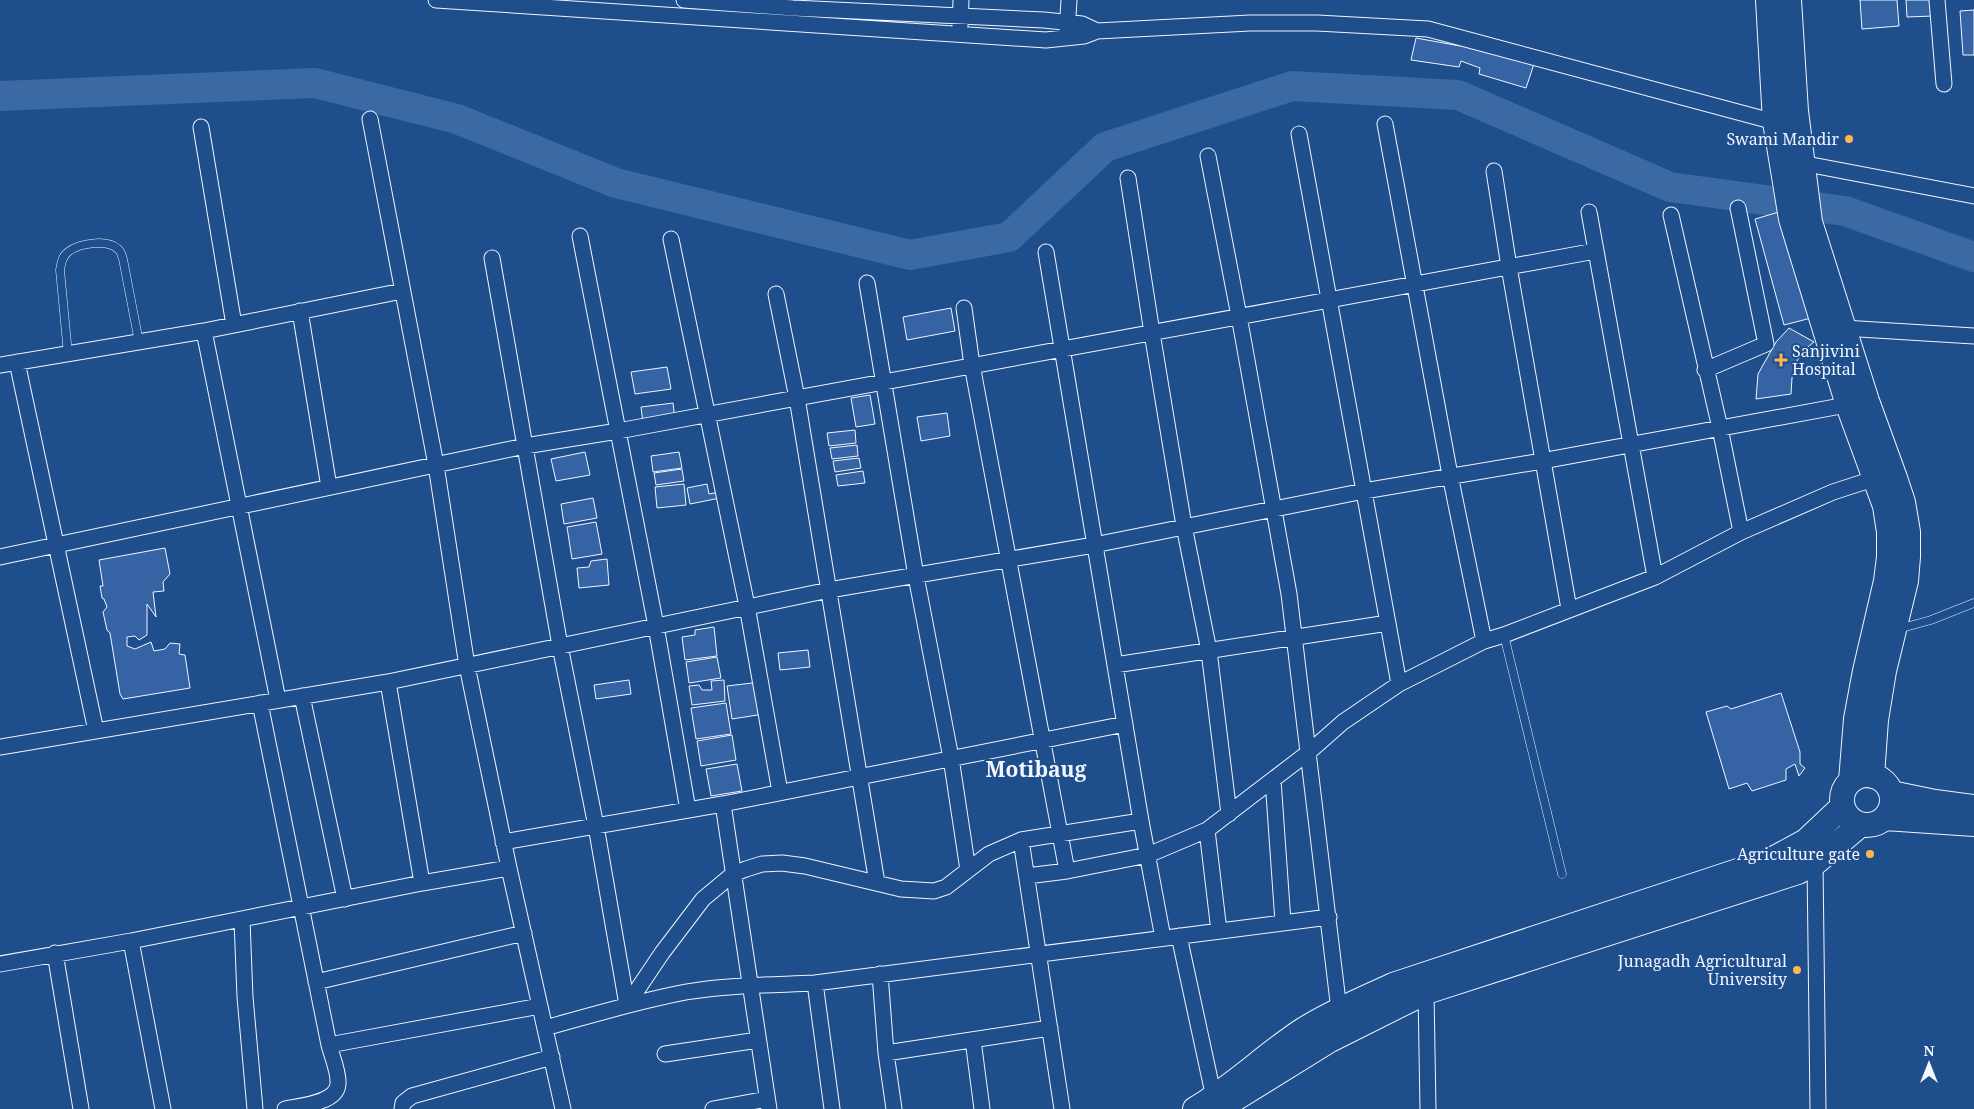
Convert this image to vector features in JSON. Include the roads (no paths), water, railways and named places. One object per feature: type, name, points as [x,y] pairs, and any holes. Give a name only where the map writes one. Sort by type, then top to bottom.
[{"type":"main road","points":[[1768,0],[1775,122],[1792,167],[1800,220],[1857,403],[1894,504],[1908,532],[1906,581],[1884,671],[1876,720],[1861,778],[1843,792],[1842,807],[1846,815],[1860,825],[1869,826],[1878,823],[1890,811],[1891,793],[1887,785],[1880,779],[1861,778]]},
{"type":"main road","points":[[1789,0],[1796,111],[1792,167]]},
{"type":"main road","points":[[1800,220],[1843,328],[1857,403],[1876,478],[1894,504],[1889,532],[1889,557],[1886,581],[1864,671],[1856,719],[1861,778]]},
{"type":"main road","points":[[1891,793],[1935,802],[1974,807]]},
{"type":"main road","points":[[1209,1105],[1282,1044],[1339,1010],[1401,983],[1771,860],[1806,841],[1821,829],[1842,807]]},
{"type":"main road","points":[[1885,818],[1974,824]]},
{"type":"main road","points":[[1209,1105],[1330,1040],[1426,992],[1798,872],[1815,863],[1860,825]]},
{"type":"street","points":[[446,0],[622,6],[707,18],[1046,40],[1084,36],[1097,31],[1250,23],[1317,23],[1428,29],[1775,122]]},
{"type":"street","points":[[684,0],[793,4],[1068,22],[1082,24],[1097,31]]},
{"type":"street","points":[[959,33],[961,0]]},
{"type":"street","points":[[1067,38],[1069,0]]},
{"type":"street","points":[[1937,0],[1944,84]]},
{"type":"street","points":[[707,18],[708,1]]},
{"type":"street","points":[[792,23],[793,4]]},
{"type":"street","points":[[370,119],[436,465],[467,666],[503,842],[564,1109]]},
{"type":"street","points":[[1385,124],[1450,475],[1484,641]]},
{"type":"street","points":[[200,127],[234,325]]},
{"type":"street","points":[[1299,134],[1399,684]]},
{"type":"street","points":[[1208,156],[1240,316],[1295,638],[1339,1010]]},
{"type":"street","points":[[1792,167],[1974,196]]},
{"type":"street","points":[[1494,171],[1569,609]]},
{"type":"street","points":[[1128,178],[1184,526],[1209,650],[1230,814]]},
{"type":"street","points":[[1705,370],[1766,344],[1738,208]]},
{"type":"street","points":[[1589,212],[1655,577]]},
{"type":"street","points":[[1670,215],[1720,428],[1741,532]]},
{"type":"street","points":[[580,236],[656,626],[688,810]]},
{"type":"street","points":[[672,239],[748,606],[780,792]]},
{"type":"street","points":[[0,557],[525,446],[618,431],[1595,251]]},
{"type":"street","points":[[1046,252],[1141,821],[1163,938]]},
{"type":"street","points":[[492,258],[560,646],[596,826],[627,1005]]},
{"type":"street","points":[[867,283],[916,576],[951,758],[968,870]]},
{"type":"street","points":[[0,365],[204,331],[402,291]]},
{"type":"street","points":[[776,294],[830,590],[877,883]]},
{"type":"street","points":[[964,308],[972,365],[1067,871]]},
{"type":"street","points":[[300,312],[329,487]]},
{"type":"street","points":[[1843,328],[1974,336]]},
{"type":"street","points":[[204,331],[278,700]]},
{"type":"street","points":[[17,362],[96,731]]},
{"type":"street","points":[[0,747],[388,682],[830,590],[1094,545],[1364,491],[1632,445],[1857,403]]},
{"type":"street","points":[[1027,876],[1067,871],[1148,855],[1207,830],[1309,752],[1343,722],[1399,684],[1484,641],[1655,577],[1741,532],[1833,492],[1876,478]]},
{"type":"street","points":[[1115,664],[1295,638],[1388,622]]},
{"type":"street","points":[[388,682],[422,883]]},
{"type":"street","points":[[302,696],[345,899]]},
{"type":"street","points":[[260,703],[338,1083],[337,1090],[330,1098],[285,1109]]},
{"type":"street","points":[[503,842],[723,804],[1125,724]]},
{"type":"street","points":[[1273,780],[1283,922]]},
{"type":"street","points":[[713,1109],[768,1104],[723,804]]},
{"type":"street","points":[[627,1005],[702,899],[733,874],[762,864],[782,863],[805,866],[901,889],[934,891],[946,887],[989,854],[1021,840],[1059,832],[1141,821]]},
{"type":"street","points":[[1207,830],[1219,931]]},
{"type":"street","points":[[1021,840],[1062,1109]]},
{"type":"street","points":[[1815,863],[1818,1109]]},
{"type":"street","points":[[0,964],[131,941],[422,883],[509,868]]},
{"type":"street","points":[[545,1028],[627,1005],[687,992],[750,986],[815,983],[1329,917]]},
{"type":"street","points":[[242,920],[245,997],[255,1109]]},
{"type":"street","points":[[316,982],[524,933]]},
{"type":"street","points":[[1179,936],[1209,1105]]},
{"type":"street","points":[[131,941],[163,1109]]},
{"type":"street","points":[[55,953],[81,1109]]},
{"type":"street","points":[[880,974],[886,1053],[894,1109]]},
{"type":"street","points":[[815,983],[832,1109]]},
{"type":"street","points":[[1426,992],[1428,1109]]},
{"type":"street","points":[[329,1045],[540,1006]]},
{"type":"street","points":[[886,1053],[1050,1028]]},
{"type":"street","points":[[665,1054],[758,1040]]},
{"type":"street","points":[[973,1040],[982,1109]]},
{"type":"street","points":[[402,1109],[404,1103],[412,1096],[552,1057]]},
{"type":"lane","points":[[68,354],[60,270],[62,260],[67,252],[80,247],[109,244],[119,250],[124,259],[139,342]]},
{"type":"lane","points":[[1894,631],[1931,620],[1974,603]]},
{"type":"lane","points":[[1504,635],[1562,874]]},
{"type":"waterway","points":[[0,96],[315,83],[457,119],[616,183],[910,255],[1009,237],[1105,147],[1292,86],[1458,95],[1670,187],[1845,211],[1974,257]]},
{"type":"place","name":"Swami Mandir","points":[[1849,139]]},
{"type":"place","name":"Sanjivini Hospital","points":[[1781,360]]},
{"type":"place","name":"Agriculture gate","points":[[1870,854]]},
{"type":"place","name":"Junagadh Agricultural University","points":[[1797,970]]},
{"type":"district","name":"Motibaug","points":[[1036,769]]}]
